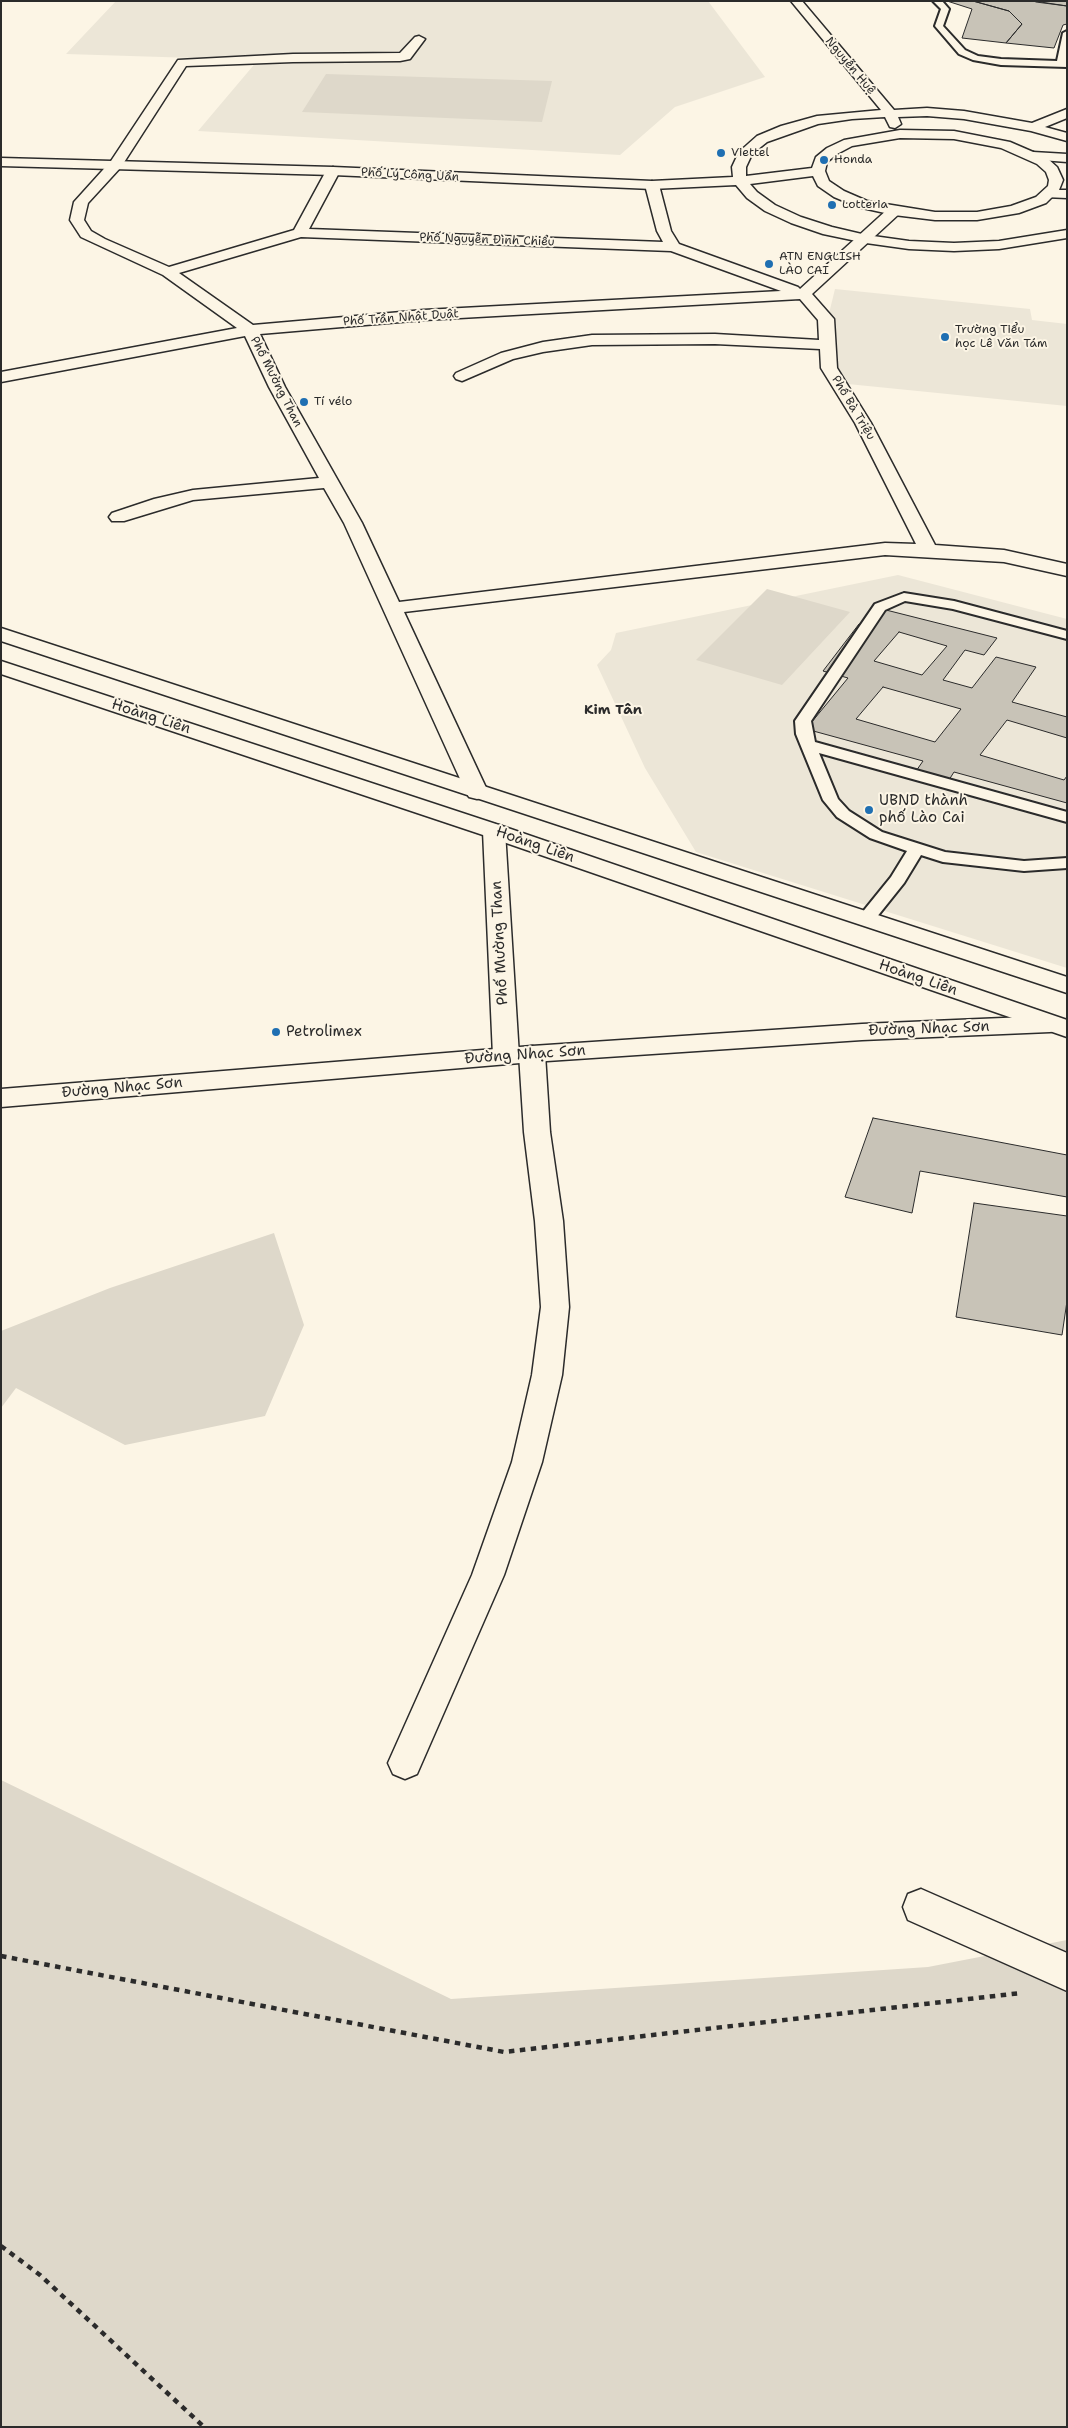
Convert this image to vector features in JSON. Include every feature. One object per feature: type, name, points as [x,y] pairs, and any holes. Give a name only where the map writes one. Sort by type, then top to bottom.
[{"type":"street","name":"Nguyễn Huệ","points":[[796,1],[889,112],[900,134]]},
{"type":"street","name":"Phố Mường Than","points":[[405,1763],[488,1575],[527,1462],[547,1375],[555,1307],[549,1222],[537,1132],[519,1055],[494,831],[353,523],[276,387],[250,330],[168,272],[86,234],[77,220],[81,202],[116,164],[182,63],[274,58],[400,57],[406,56],[419,39]]},
{"type":"street","points":[[1067,137],[1033,127],[964,115],[889,112],[817,120],[786,129],[762,139],[746,152],[739,167],[740,181],[752,195],[770,208],[796,220],[828,231],[866,239],[909,245],[999,246],[1067,234]]},
{"type":"street","points":[[1033,127],[1067,113]]},
{"type":"street","points":[[1045,197],[1054,187],[1056,180],[1052,170],[1033,156],[1005,145],[954,135],[900,134],[873,138],[840,147],[821,160],[818,171],[823,183],[839,194],[863,204],[894,212],[935,216],[977,216],[1014,210],[1045,197],[1067,194]]},
{"type":"street","points":[[1033,156],[1067,158]]},
{"type":"street","name":"Phố Lý Công Uẩn","points":[[1,162],[333,171],[652,186],[740,181],[818,171]]},
{"type":"street","points":[[300,233],[333,171]]},
{"type":"street","points":[[652,186],[664,231],[673,247]]},
{"type":"street","points":[[1045,197],[1067,209]]},
{"type":"street","points":[[804,294],[894,212]]},
{"type":"street","name":"Phố Nguyễn Đình Chiểu","points":[[168,272],[300,233],[673,247],[804,294]]},
{"type":"street","name":"Phố Trần Nhật Duật","points":[[1,377],[250,330],[424,315],[804,294]]},
{"type":"street","name":"Phố Bà Triệu","points":[[804,294],[826,319],[829,368],[863,423],[928,550]]},
{"type":"street","points":[[462,376],[507,356],[543,346],[592,340],[715,339],[827,345]]},
{"type":"street","points":[[118,517],[160,503],[193,495],[330,482]]},
{"type":"street","points":[[393,608],[885,549],[928,550],[1004,556],[1067,570]]},
{"type":"street","name":"Hoàng Liên","points":[[1,634],[1067,985]]},
{"type":"street","name":"Hoàng Liên","points":[[1,667],[494,831],[844,952],[1061,1021]]},
{"type":"street","points":[[844,952],[866,919]]},
{"type":"street","name":"Đường Nhạc Sơn","points":[[1,1098],[519,1055],[1061,1021]]},
{"type":"street","points":[[921,1907],[1067,1972]]},
{"type":"lane","points":[[937,1],[945,8],[939,26],[962,52],[976,58],[1001,62],[1064,64],[1067,33]]},
{"type":"lane","points":[[1067,635],[920,599],[904,597],[880,607],[803,721],[804,734],[831,800],[843,814],[876,835],[916,850],[943,857],[1024,866],[1067,863]]},
{"type":"lane","points":[[809,745],[1067,817]]},
{"type":"lane","points":[[866,919],[898,879],[916,850]]},
{"type":"path","points":[[1,1956],[504,2052],[1027,1993]]},
{"type":"path","points":[[1,2246],[40,2275],[204,2427]]},
{"type":"shaded area","points":[[116,1],[708,1],[765,77],[675,107],[620,155],[198,131],[258,60],[66,54]]},
{"type":"shaded area","points":[[326,74],[552,81],[542,122],[302,112]]},
{"type":"shaded area","name":"Trường Tiểu học Lê Văn Tám","points":[[835,289],[1030,309],[1032,320],[1067,324],[1067,406],[828,382],[820,350]]},
{"type":"shaded area","name":"UBND thành phố Lào Cai","points":[[898,575],[1067,619],[1067,968],[696,852],[645,768],[597,665],[611,650],[616,633]]},
{"type":"shaded area","points":[[767,589],[850,612],[782,685],[696,660]]},
{"type":"shaded area","points":[[274,1233],[304,1325],[265,1416],[125,1445],[16,1388],[1,1408],[1,1331],[110,1288]]},
{"type":"shaded area","points":[[1,1780],[451,1999],[928,1967],[1067,1940],[1067,2427],[1,2427]]},
{"type":"building","points":[[947,1],[973,1],[1009,11],[1022,24],[1006,43],[962,38],[972,9]]},
{"type":"building","points":[[973,1],[1034,1],[1067,6],[1067,24],[1063,25],[1054,48],[1006,43],[1022,24],[1009,11]]},
{"type":"building","points":[[1034,1],[1067,1],[1067,6],[1036,2]]},
{"type":"building","points":[[882,609],[997,638],[984,655],[965,650],[943,680],[972,688],[996,657],[1036,667],[1012,702],[1067,717],[1067,738],[1007,720],[980,755],[1064,780],[1067,776],[1067,803],[954,772],[947,783],[914,774],[923,761],[806,729],[848,678],[823,671],[859,624],[868,626]],"holes":[[[899,632],[947,646],[922,675],[874,661]],[[883,687],[961,709],[935,742],[856,719]]]},
{"type":"building","points":[[873,1118],[1067,1155],[1067,1197],[920,1171],[912,1213],[845,1197]]},
{"type":"building","points":[[974,1203],[1067,1216],[1067,1301],[1062,1335],[956,1317]]},
{"type":"place","name":"Viettel","points":[[721,153]]},
{"type":"place","name":"Honda","points":[[824,160]]},
{"type":"place","name":"Lotteria","points":[[832,205]]},
{"type":"place","name":"ATN ENGLISH LÀO CAI","points":[[769,264]]},
{"type":"place","name":"Trường Tiểu học Lê Văn Tám","points":[[945,337]]},
{"type":"place","name":"Tí vélo","points":[[304,402]]},
{"type":"place","name":"UBND thành phố Lào Cai","points":[[869,810]]},
{"type":"place","name":"Petrolimex","points":[[276,1032]]},
{"type":"district","name":"Kim Tân","points":[[613,710]]}]
